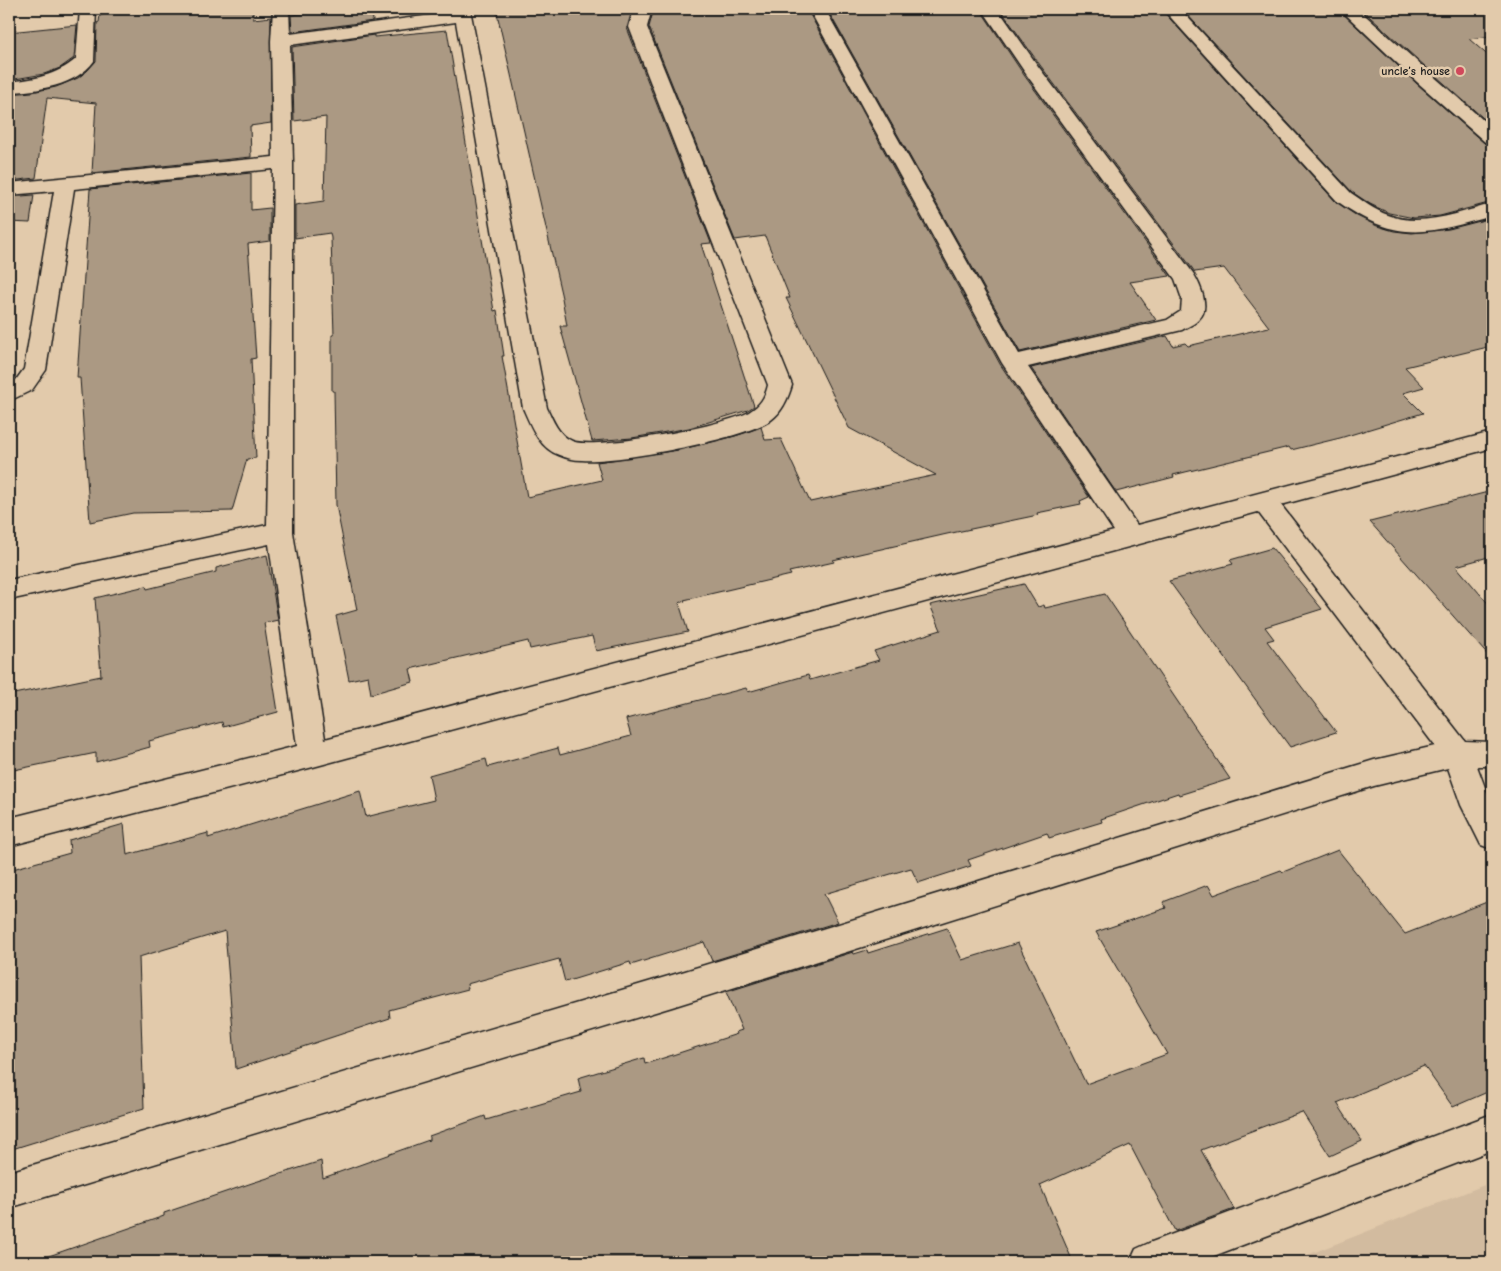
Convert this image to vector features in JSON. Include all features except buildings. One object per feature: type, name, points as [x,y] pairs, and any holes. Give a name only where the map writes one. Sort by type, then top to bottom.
[{"type":"street","points":[[9,87],[46,83],[76,70],[85,61],[88,9]]},
{"type":"street","points":[[281,9],[283,162],[280,532],[313,755]]},
{"type":"street","points":[[280,41],[463,13],[535,408],[548,437],[567,449],[603,452],[743,426],[764,415],[777,399],[780,385],[638,27],[640,16],[644,9]]},
{"type":"street","points":[[817,9],[1013,363],[1131,536]]},
{"type":"street","points":[[990,9],[1032,70],[1185,278],[1193,299],[1192,314],[1174,325],[1013,363]]},
{"type":"street","points":[[1171,9],[1344,197],[1366,212],[1388,222],[1417,226],[1492,210]]},
{"type":"street","points":[[1348,9],[1492,138]]},
{"type":"street","points":[[9,189],[283,162]]},
{"type":"street","points":[[9,393],[24,385],[35,370],[65,184]]},
{"type":"street","points":[[9,832],[313,755],[1492,440]]},
{"type":"street","points":[[1264,501],[1457,753],[1476,805],[1492,834]]},
{"type":"street","points":[[9,590],[280,532]]},
{"type":"street","points":[[9,1190],[682,988],[1374,774],[1457,753],[1492,754]]},
{"type":"street","points":[[1150,1262],[1492,1132]]},
{"type":"shaded area","points":[[1492,1182],[1492,1262],[1290,1262]]},
{"type":"place","name":"uncle’s house","points":[[1460,71]]}]
